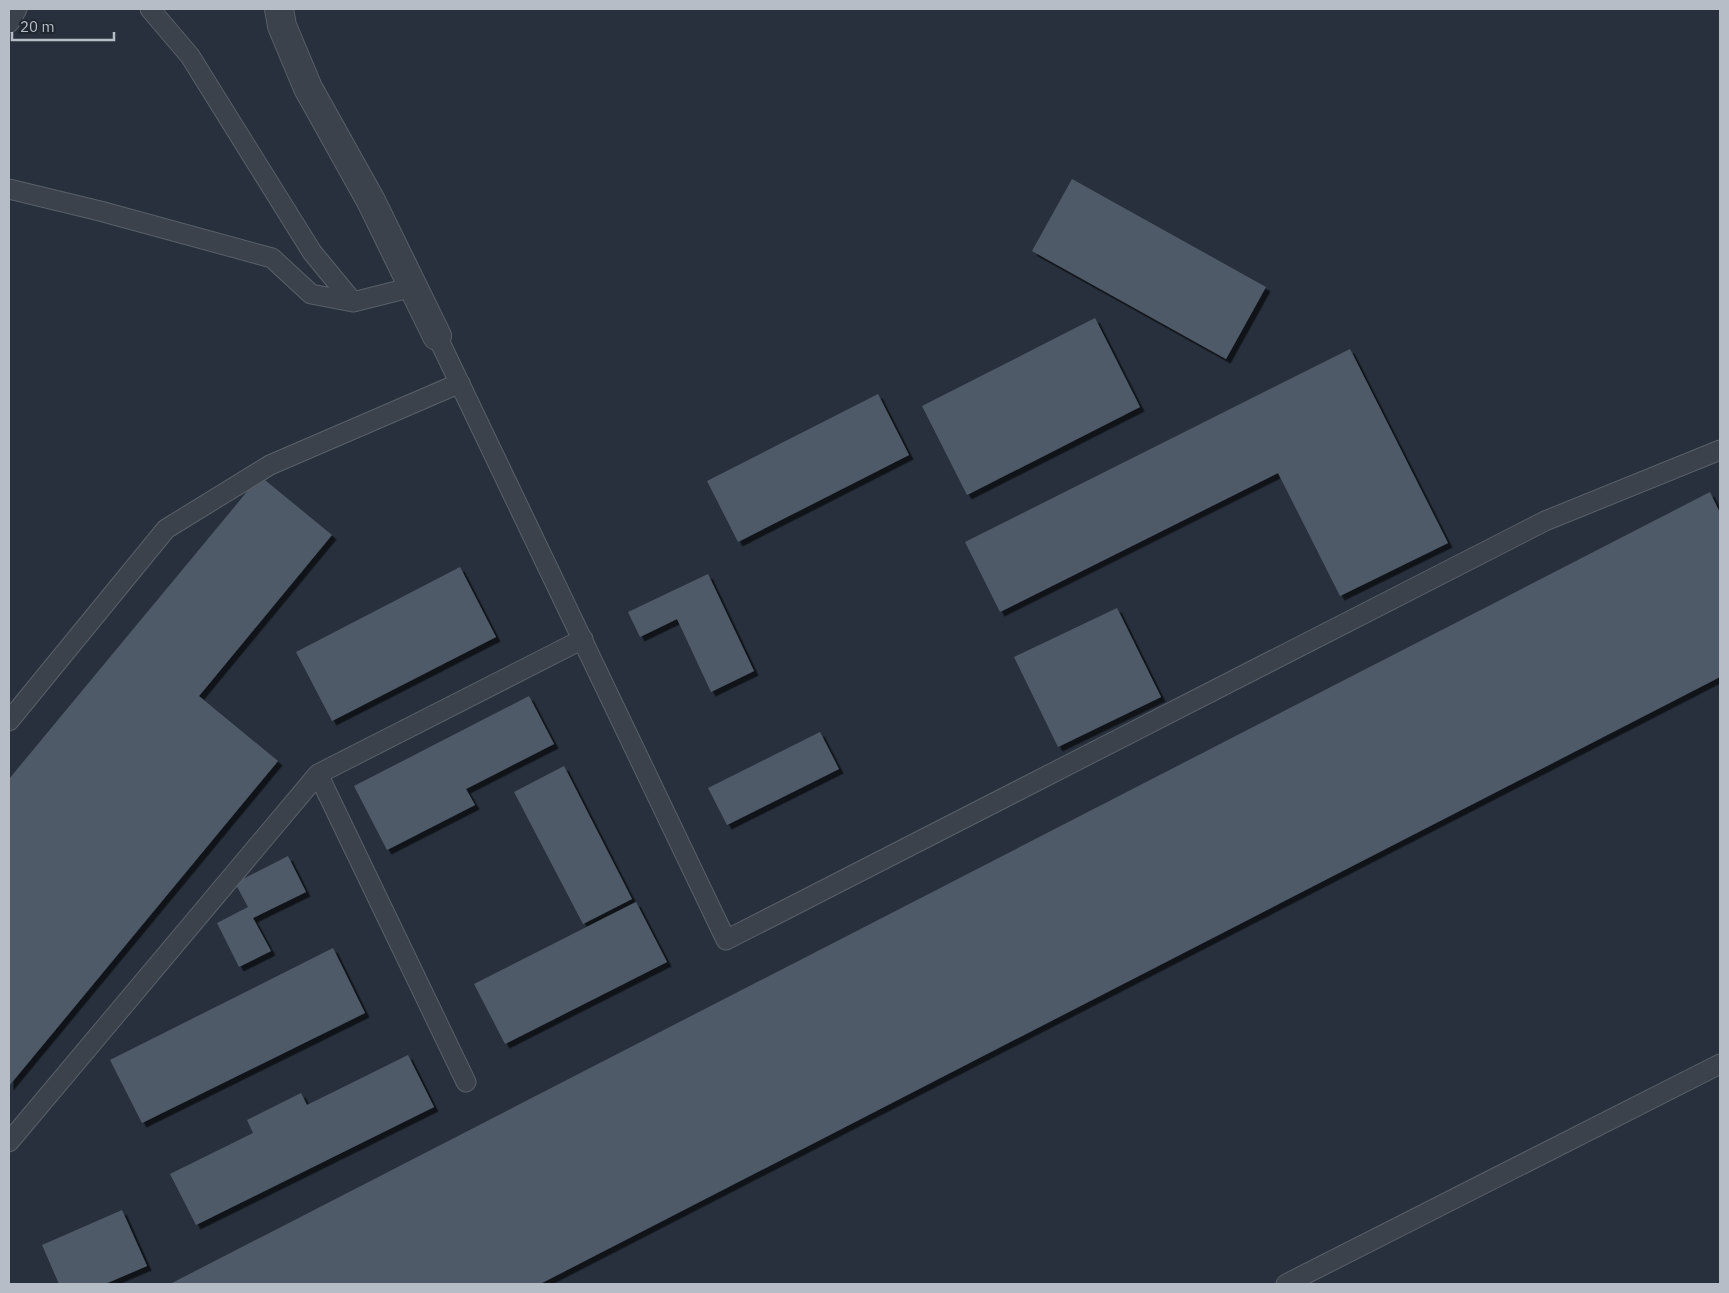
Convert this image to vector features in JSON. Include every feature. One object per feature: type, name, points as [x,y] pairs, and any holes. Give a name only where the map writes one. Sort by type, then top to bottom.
[{"type":"street","points":[[279,9],[282,26],[308,88],[371,202],[437,336]]},
{"type":"lane","points":[[9,23],[17,9]]},
{"type":"lane","points":[[150,9],[190,56],[312,252],[354,302]]},
{"type":"lane","points":[[9,189],[100,211],[272,258],[311,294],[354,302],[413,287]]},
{"type":"lane","points":[[437,336],[726,940],[1545,521],[1720,450]]},
{"type":"lane","points":[[9,721],[166,529],[270,465],[460,383]]},
{"type":"lane","points":[[9,1142],[318,774],[583,639]]},
{"type":"lane","points":[[318,774],[466,1082]]},
{"type":"lane","points":[[1286,1284],[1720,1064]]},
{"type":"building","points":[[1072,179],[1266,287],[1226,359],[1032,251]]},
{"type":"building","points":[[1095,318],[1140,407],[967,495],[922,406]]},
{"type":"building","points":[[1350,349],[1448,543],[1340,596],[1278,473],[1000,612],[965,542]]},
{"type":"building","points":[[878,394],[909,455],[738,542],[707,481]]},
{"type":"building","points":[[260,476],[332,535],[199,696],[278,761],[9,1086],[9,779]]},
{"type":"building","points":[[1710,492],[1720,513],[1720,677],[540,1284],[170,1284]]},
{"type":"building","points":[[460,567],[496,637],[332,721],[296,652]]},
{"type":"building","points":[[708,574],[754,671],[711,692],[677,619],[640,637],[628,612]]},
{"type":"building","points":[[1117,608],[1161,697],[1058,747],[1014,657]]},
{"type":"building","points":[[529,696],[554,744],[466,789],[475,805],[387,850],[354,786]]},
{"type":"building","points":[[820,732],[839,769],[727,825],[708,788]]},
{"type":"building","points":[[564,766],[632,899],[583,924],[514,792]]},
{"type":"building","points":[[288,856],[306,892],[253,918],[271,951],[239,967],[217,923],[248,907],[235,883]]},
{"type":"building","points":[[636,902],[667,962],[505,1044],[474,984]]},
{"type":"building","points":[[333,948],[365,1013],[142,1123],[110,1060]]},
{"type":"building","points":[[408,1055],[434,1107],[196,1225],[170,1174],[253,1133],[247,1120],[301,1093],[307,1105]]},
{"type":"building","points":[[122,1210],[147,1266],[105,1284],[59,1284],[42,1245]]}]
